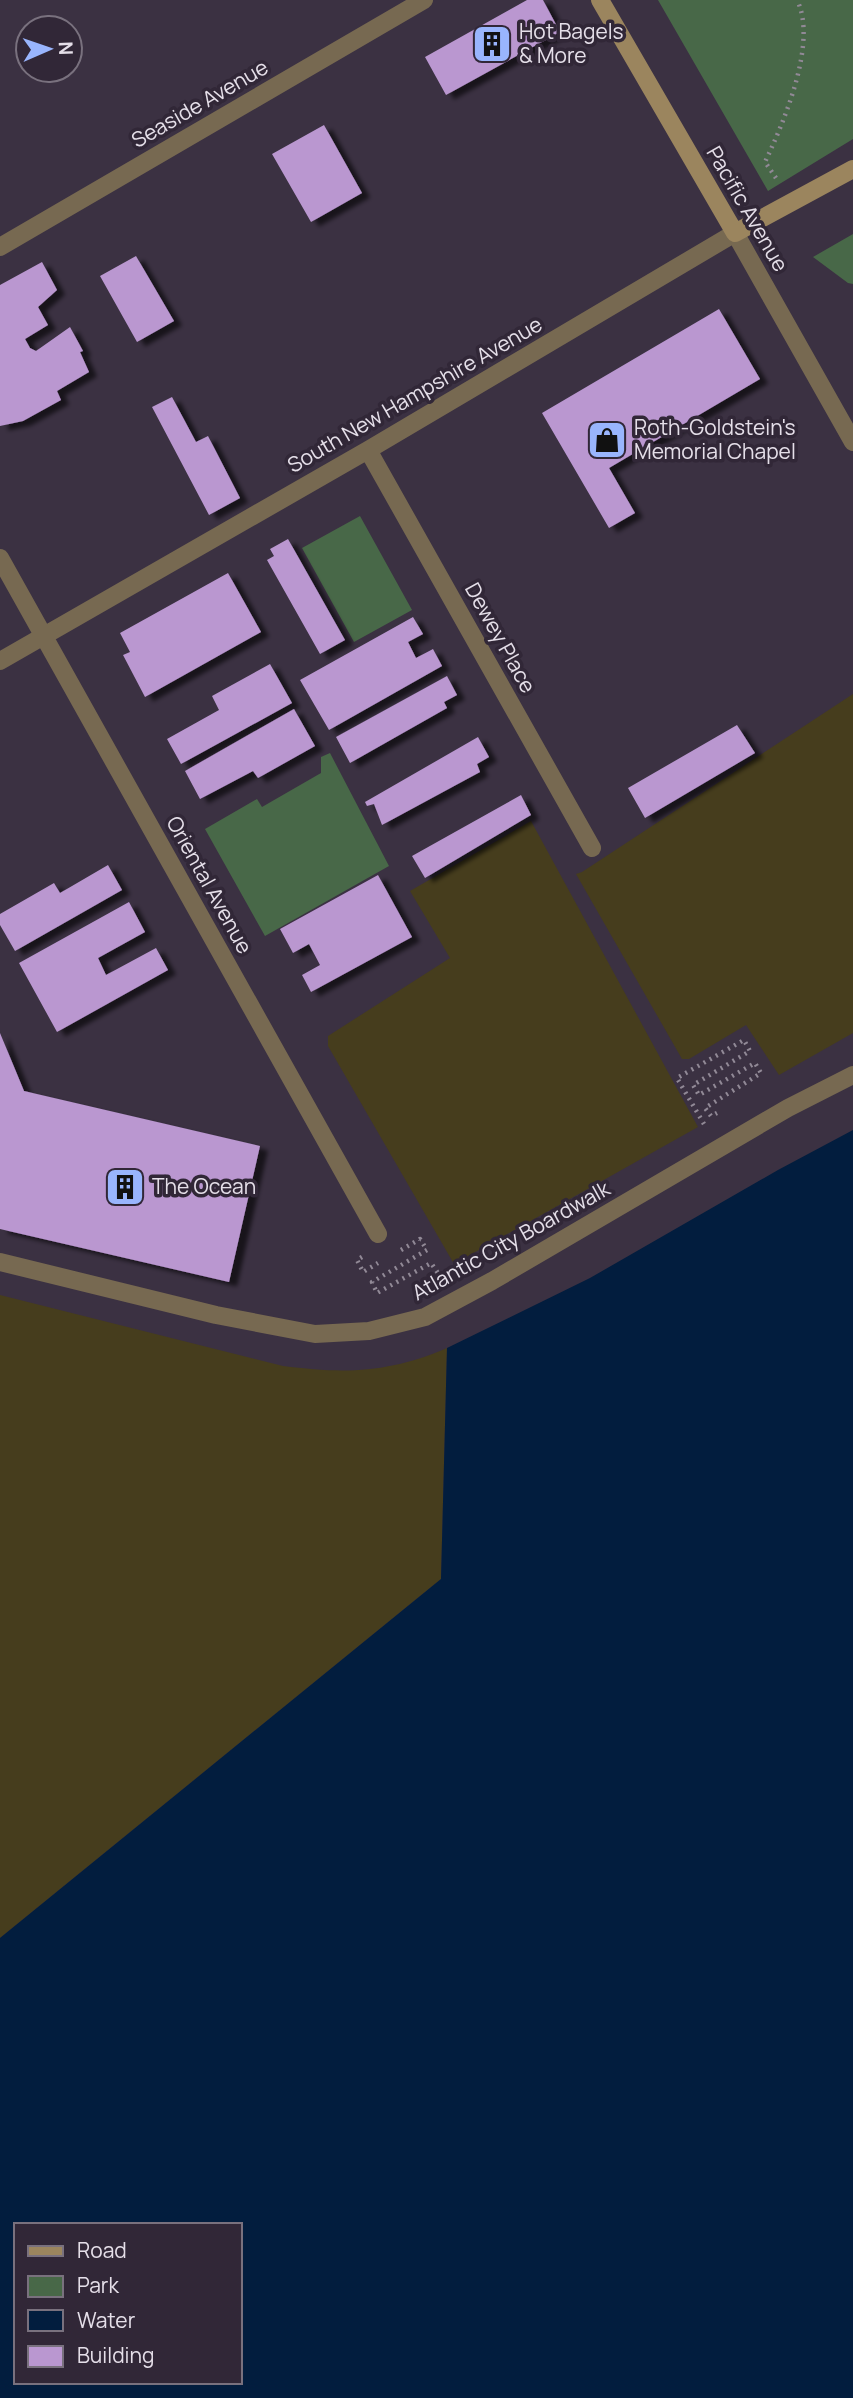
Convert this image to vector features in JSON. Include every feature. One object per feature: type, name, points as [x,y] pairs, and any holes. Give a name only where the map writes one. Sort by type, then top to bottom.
[{"type":"street","name":"Seaside Avenue","points":[[0,247],[424,0]]},
{"type":"street","name":"Pacific Avenue","points":[[600,0],[853,442]]},
{"type":"street","name":"South New Hampshire Avenue","points":[[0,661],[368,450],[735,233],[853,169]]},
{"type":"street","name":"Dewey Place","points":[[368,450],[592,848]]},
{"type":"street","name":"Oriental Avenue","points":[[0,558],[378,1234]]},
{"type":"street","name":"Atlantic City Boardwalk","points":[[0,1262],[216,1315],[315,1334],[369,1331],[425,1317],[788,1108],[853,1075]]},
{"type":"path","points":[[793,201],[765,162],[781,129],[804,50],[803,11],[797,0]]},
{"type":"path","points":[[718,1149],[677,1078],[744,1040],[750,1051],[693,1085],[699,1095],[755,1063],[761,1073],[705,1108],[711,1116],[722,1110]]},
{"type":"path","points":[[397,1252],[420,1240],[427,1250],[372,1282],[377,1293],[431,1263],[457,1300]]},
{"type":"path","points":[[367,1254],[357,1259],[363,1272],[386,1259]]},
{"type":"green space","points":[[658,0],[853,0],[853,139],[768,191]]},
{"type":"green space","points":[[853,234],[853,284],[813,257]]},
{"type":"green space","points":[[360,516],[412,610],[354,642],[302,548]]},
{"type":"green space","points":[[330,753],[389,866],[265,936],[205,829],[257,799],[262,807],[321,773],[321,757]]},
{"type":"sand","points":[[853,694],[853,1033],[779,1075],[746,1025],[689,1059],[682,1059],[576,874]]},
{"type":"sand","points":[[531,821],[698,1127],[454,1264],[328,1046],[328,1036],[450,958],[410,891]]},
{"type":"sand","points":[[0,1295],[283,1366],[327,1370],[386,1367],[447,1348],[441,1579],[0,1938]]},
{"type":"water","points":[[853,1130],[853,2398],[0,2398],[0,1938],[441,1579],[447,1348],[590,1278]]},
{"type":"building","name":"Hot Bagels & More","points":[[527,0],[543,0],[560,32],[446,95],[425,57]]},
{"type":"building","points":[[324,125],[362,193],[311,222],[272,154]]},
{"type":"building","points":[[136,256],[174,321],[137,342],[100,276]]},
{"type":"building","points":[[42,262],[57,290],[38,307],[48,325],[25,339],[30,348],[36,351],[70,327],[83,351],[80,352],[89,372],[57,391],[61,400],[23,421],[0,426],[0,285]]},
{"type":"building","name":"Roth-Goldstein's Memorial Chapel","points":[[719,309],[760,379],[609,468],[635,513],[609,528],[542,413]]},
{"type":"building","points":[[172,397],[196,442],[208,436],[240,498],[209,515],[152,407]]},
{"type":"building","points":[[288,539],[345,640],[320,654],[267,560],[274,556],[270,549]]},
{"type":"building","points":[[228,573],[261,632],[145,697],[123,655],[130,652],[120,633]]},
{"type":"building","points":[[413,617],[423,634],[408,642],[416,658],[433,649],[442,666],[329,730],[300,680]]},
{"type":"building","points":[[270,664],[292,703],[181,764],[167,739],[219,710],[212,696]]},
{"type":"building","points":[[447,676],[457,695],[444,702],[447,708],[350,763],[336,737]]},
{"type":"building","points":[[294,709],[315,746],[258,778],[253,771],[200,799],[185,771]]},
{"type":"building","points":[[737,725],[755,753],[645,818],[628,788]]},
{"type":"building","points":[[478,737],[489,757],[477,764],[480,772],[382,825],[374,804],[367,806],[365,802]]},
{"type":"building","points":[[521,795],[531,815],[425,878],[412,856]]},
{"type":"building","points":[[108,865],[122,890],[15,951],[0,925],[0,914],[54,883],[60,893]]},
{"type":"building","points":[[378,875],[412,937],[311,992],[302,975],[320,965],[309,944],[293,953],[280,929]]},
{"type":"building","points":[[129,902],[145,932],[98,958],[106,975],[156,948],[168,970],[57,1032],[19,963]]},
{"type":"building","name":"The Ocean","points":[[0,1033],[24,1091],[260,1146],[229,1282],[0,1229]]},
{"type":"place","name":"Hot Bagels & More","points":[[492,44]]},
{"type":"place","name":"Roth-Goldstein's Memorial Chapel","points":[[607,440]]},
{"type":"place","name":"The Ocean","points":[[125,1187]]}]
